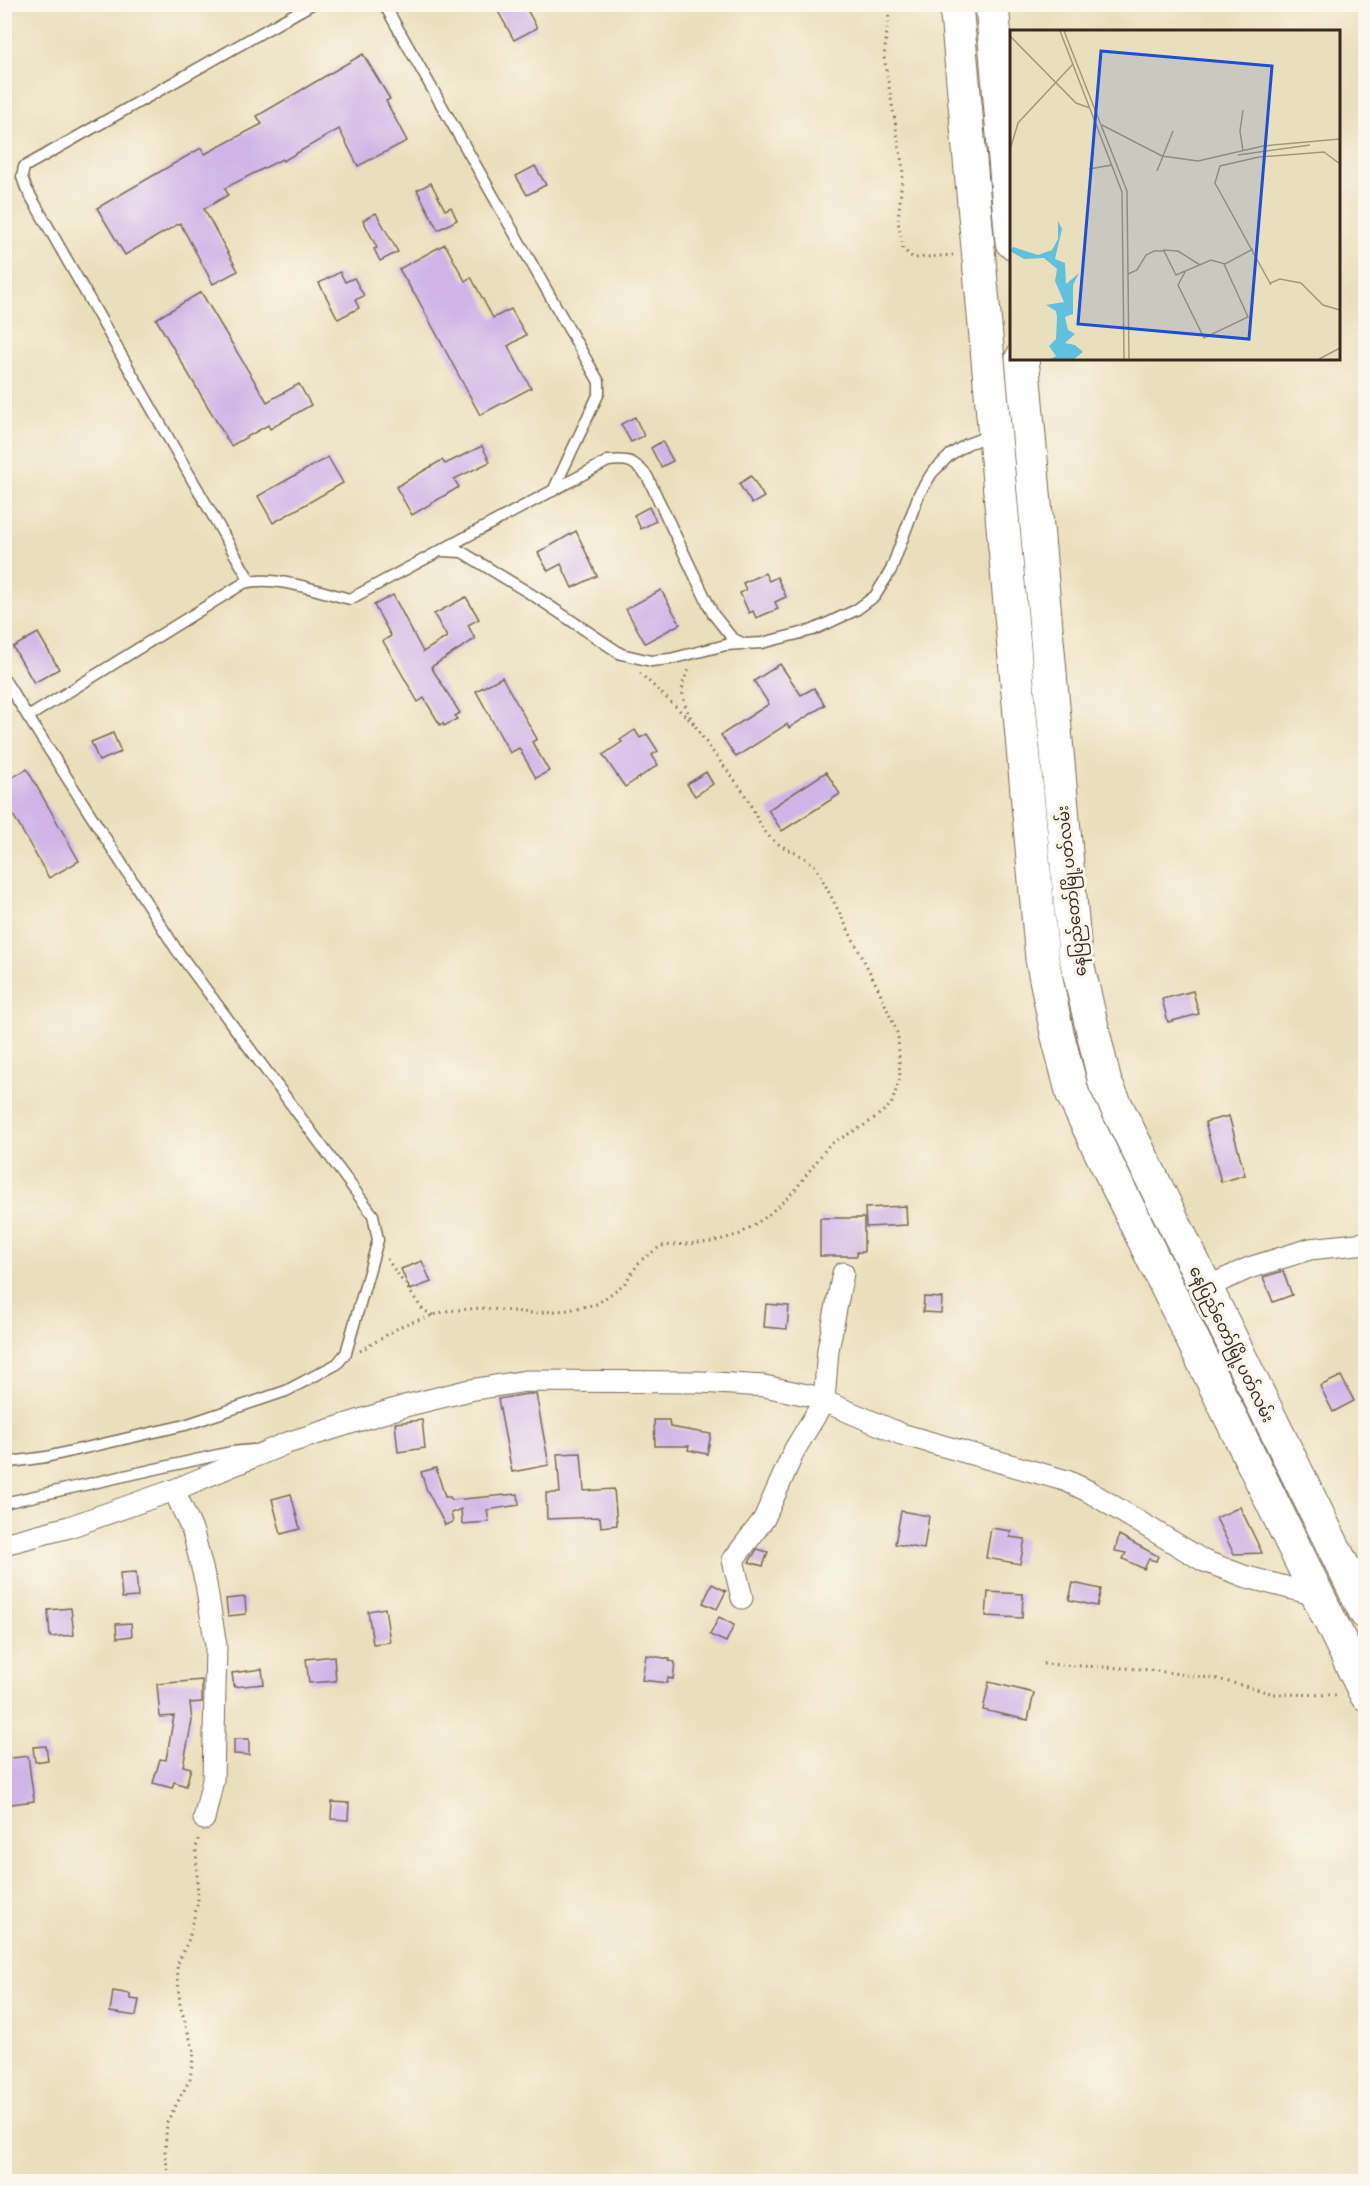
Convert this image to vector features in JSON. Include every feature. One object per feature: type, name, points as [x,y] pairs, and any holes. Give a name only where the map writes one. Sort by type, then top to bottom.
[{"type":"main road","points":[[956,4],[978,250],[1012,435],[1041,959],[1057,1033],[1073,1095],[1316,1595],[1356,1695]]},
{"type":"main road","points":[[992,4],[1010,229]]},
{"type":"main road","name":"နေပြည်တော်မြို့ပတ်လမ်း","points":[[1022,360],[1012,435],[1077,964],[1105,1083],[1365,1613]]},
{"type":"street","points":[[1205,1288],[1249,1268],[1310,1249],[1365,1243]]},
{"type":"street","points":[[742,1598],[733,1560],[764,1519],[795,1449],[824,1401],[828,1350],[843,1273]]},
{"type":"street","points":[[4,1544],[69,1527],[174,1490],[275,1448],[405,1406],[470,1390],[526,1381],[700,1382],[754,1385],[812,1396],[901,1434],[1067,1481],[1221,1569],[1316,1595]]},
{"type":"street","points":[[174,1490],[193,1532],[206,1584],[216,1646],[213,1780],[204,1819]]},
{"type":"lane","points":[[250,581],[26,188],[22,177],[24,167],[312,4]]},
{"type":"lane","points":[[384,4],[599,381],[600,393],[553,491]]},
{"type":"lane","points":[[441,551],[462,552],[539,599],[621,654],[651,661],[670,659],[726,645],[762,643],[813,630],[856,610],[875,596],[891,570],[919,494],[932,473],[950,455],[967,444],[983,438],[1012,435]]},
{"type":"lane","points":[[28,717],[244,583],[258,580],[285,583],[350,599],[608,461],[635,462],[647,476],[713,614],[732,638],[744,644]]},
{"type":"lane","points":[[4,679],[176,949],[373,1215],[377,1244],[346,1353],[337,1364],[286,1391],[185,1425],[46,1457],[4,1463]]},
{"type":"lane","points":[[4,1503],[231,1452],[275,1448]]},
{"type":"path","points":[[890,4],[884,57],[903,169],[898,221],[903,249],[913,258],[944,257],[978,250]]},
{"type":"path","points":[[695,726],[683,696],[683,683],[691,664],[704,650]]},
{"type":"path","points":[[337,1364],[403,1325],[446,1311],[481,1308],[532,1313],[568,1310],[597,1304],[624,1284],[641,1260],[661,1246],[712,1242],[740,1234],[766,1217],[795,1191],[829,1145],[868,1123],[891,1105],[900,1078],[898,1035],[879,990],[816,867],[806,857],[780,845],[767,834],[742,790],[695,726],[621,654]]},
{"type":"path","points":[[377,1244],[423,1310],[433,1315]]},
{"type":"path","points":[[1043,1664],[1141,1669],[1218,1679],[1274,1694],[1356,1695]]},
{"type":"path","points":[[169,2181],[165,2151],[167,2122],[190,2079],[194,2052],[180,2005],[177,1965],[189,1938],[198,1901],[196,1848],[204,1819]]},
{"type":"building","points":[[494,4],[524,4],[537,28],[514,40]]},
{"type":"building","points":[[363,54],[390,99],[386,101],[407,141],[358,166],[339,129],[283,161],[282,159],[225,188],[228,195],[204,209],[238,271],[213,284],[180,223],[125,255],[97,208],[201,148],[205,154],[262,124],[257,116]]},
{"type":"building","points":[[535,166],[546,185],[527,195],[516,176]]},
{"type":"building","points":[[431,183],[445,210],[451,207],[457,220],[438,230],[417,190]]},
{"type":"building","points":[[376,213],[398,252],[380,261],[374,249],[377,248],[363,220]]},
{"type":"building","points":[[445,244],[465,281],[471,277],[493,318],[511,309],[526,335],[508,346],[531,388],[480,415],[415,294],[399,269]]},
{"type":"building","points":[[340,272],[345,282],[354,278],[364,296],[355,300],[359,308],[338,319],[319,283]]},
{"type":"building","points":[[201,292],[267,402],[299,384],[311,405],[270,429],[268,425],[231,446],[156,319]]},
{"type":"building","points":[[635,417],[644,436],[631,442],[621,424]]},
{"type":"building","points":[[662,441],[673,461],[661,467],[651,448]]},
{"type":"building","points":[[482,446],[490,462],[454,479],[459,487],[412,515],[396,487],[442,460],[445,464]]},
{"type":"building","points":[[328,457],[343,483],[273,523],[258,496]]},
{"type":"building","points":[[751,476],[764,497],[752,504],[739,484]]},
{"type":"building","points":[[649,507],[656,521],[641,529],[634,515]]},
{"type":"building","points":[[576,531],[597,576],[572,588],[561,564],[548,571],[538,553]]},
{"type":"building","points":[[765,573],[769,581],[777,577],[786,597],[775,602],[778,609],[756,618],[753,611],[749,613],[740,593],[746,590],[743,583]]},
{"type":"building","points":[[661,590],[680,624],[645,643],[626,609]]},
{"type":"building","points":[[393,595],[423,652],[447,637],[434,614],[466,597],[479,619],[468,625],[475,639],[431,667],[460,713],[455,716],[457,719],[444,726],[443,723],[440,725],[424,698],[418,702],[383,641],[391,636],[374,605]]},
{"type":"building","points":[[38,633],[59,669],[34,683],[13,647]]},
{"type":"building","points":[[780,664],[801,695],[814,688],[825,705],[789,728],[787,724],[736,757],[721,735],[769,704],[754,681]]},
{"type":"building","points":[[502,677],[537,739],[532,742],[549,771],[536,778],[519,748],[510,753],[476,691]]},
{"type":"building","points":[[635,730],[640,738],[647,734],[658,751],[652,755],[658,765],[625,787],[603,755]]},
{"type":"building","points":[[113,733],[121,752],[99,761],[91,742]]},
{"type":"building","points":[[27,769],[79,861],[49,878],[4,799],[4,782]]},
{"type":"building","points":[[706,772],[713,784],[695,796],[687,784]]},
{"type":"building","points":[[826,772],[840,794],[782,831],[768,810]]},
{"type":"building","points":[[1193,991],[1199,1014],[1168,1022],[1162,999]]},
{"type":"building","points":[[1229,1116],[1245,1175],[1221,1182],[1205,1122]]},
{"type":"building","points":[[906,1206],[907,1225],[866,1227],[865,1208]]},
{"type":"building","points":[[820,1218],[864,1218],[864,1252],[857,1252],[857,1256],[820,1256]]},
{"type":"building","points":[[422,1261],[431,1282],[410,1290],[401,1269]]},
{"type":"building","points":[[1283,1271],[1292,1295],[1273,1302],[1263,1277]]},
{"type":"building","points":[[924,1297],[942,1298],[941,1313],[923,1312]]},
{"type":"building","points":[[766,1304],[789,1306],[787,1329],[764,1327]]},
{"type":"building","points":[[1341,1376],[1354,1401],[1333,1412],[1320,1386]]},
{"type":"building","points":[[536,1394],[549,1465],[512,1472],[498,1399]]},
{"type":"building","points":[[422,1420],[425,1448],[398,1452],[395,1423]]},
{"type":"building","points":[[654,1420],[669,1420],[670,1427],[711,1434],[707,1454],[688,1450],[689,1446],[655,1446]]},
{"type":"building","points":[[581,1453],[584,1491],[614,1489],[617,1525],[601,1527],[600,1517],[547,1519],[546,1493],[560,1493],[557,1454]]},
{"type":"building","points":[[436,1468],[445,1497],[450,1497],[452,1500],[518,1494],[519,1505],[487,1510],[489,1522],[462,1524],[461,1509],[451,1513],[453,1522],[445,1525],[426,1488],[421,1472]]},
{"type":"building","points":[[291,1494],[300,1529],[281,1534],[272,1499]]},
{"type":"building","points":[[1240,1507],[1262,1553],[1234,1554],[1216,1518]]},
{"type":"building","points":[[901,1511],[929,1516],[924,1549],[895,1544]]},
{"type":"building","points":[[991,1528],[1011,1531],[1010,1537],[1025,1539],[1020,1564],[986,1558]]},
{"type":"building","points":[[1119,1535],[1158,1556],[1156,1561],[1149,1559],[1144,1569],[1123,1559],[1126,1553],[1115,1551]]},
{"type":"building","points":[[757,1549],[768,1552],[763,1566],[749,1562]]},
{"type":"building","points":[[136,1572],[138,1597],[122,1598],[120,1573]]},
{"type":"building","points":[[1073,1583],[1101,1589],[1097,1606],[1069,1600]]},
{"type":"building","points":[[712,1584],[726,1591],[717,1609],[703,1603]]},
{"type":"building","points":[[988,1592],[1023,1594],[1022,1618],[986,1616]]},
{"type":"building","points":[[245,1597],[246,1614],[228,1616],[226,1599]]},
{"type":"building","points":[[71,1608],[74,1635],[50,1637],[48,1610]]},
{"type":"building","points":[[385,1608],[390,1642],[373,1644],[368,1611]]},
{"type":"building","points":[[719,1617],[734,1625],[726,1642],[710,1635]]},
{"type":"building","points":[[131,1623],[132,1636],[117,1638],[116,1624]]},
{"type":"building","points":[[646,1655],[675,1662],[673,1679],[668,1678],[667,1683],[642,1680]]},
{"type":"building","points":[[334,1656],[336,1681],[309,1683],[306,1659]]},
{"type":"building","points":[[262,1669],[264,1684],[234,1687],[232,1673]]},
{"type":"building","points":[[202,1680],[202,1702],[190,1703],[192,1721],[183,1766],[191,1768],[186,1786],[174,1782],[172,1788],[153,1783],[160,1759],[166,1760],[174,1716],[160,1717],[157,1684]]},
{"type":"building","points":[[989,1682],[1034,1693],[1028,1720],[983,1710]]},
{"type":"building","points":[[234,1739],[249,1739],[249,1755],[234,1754]]},
{"type":"building","points":[[46,1746],[48,1760],[35,1762],[33,1747]]},
{"type":"building","points":[[28,1756],[34,1801],[4,1805],[4,1759]]},
{"type":"building","points":[[332,1802],[349,1803],[348,1820],[331,1819]]},
{"type":"building","points":[[113,1991],[130,1994],[130,1999],[139,2000],[136,2016],[110,2012]]}]
